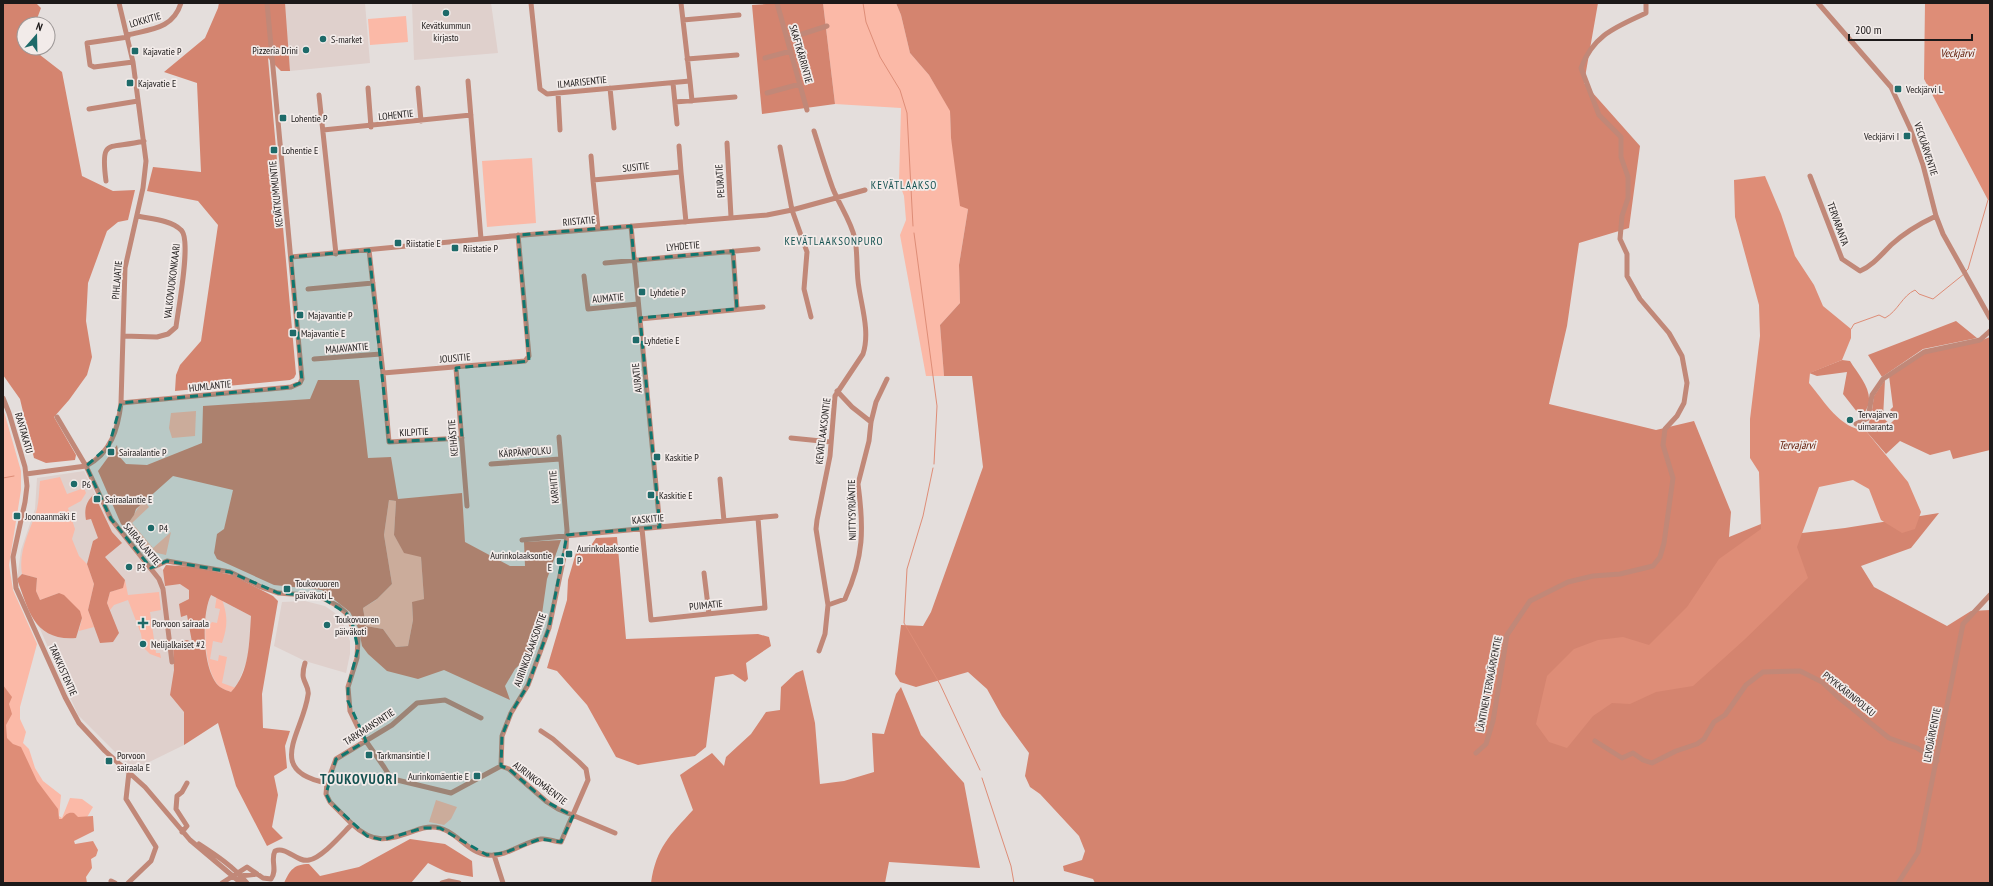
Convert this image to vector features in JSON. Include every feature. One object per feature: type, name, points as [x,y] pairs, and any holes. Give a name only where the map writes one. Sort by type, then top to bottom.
[{"type":"street","name":"PIHLAJATIE","points":[[26,474],[86,466],[97,460],[109,446],[117,428],[121,403],[125,268],[146,168],[144,141],[133,62],[119,3]]},
{"type":"street","name":"LOKKITIE","points":[[133,62],[94,67],[90,65],[89,62],[86,43],[128,36],[168,23],[178,11],[181,3]]},
{"type":"street","name":"KEVÄTKUMMUNTIE","points":[[267,3],[302,379],[300,383]]},
{"type":"street","name":"ILMARISENTIE","points":[[531,3],[540,89],[547,94],[690,81]]},
{"type":"street","points":[[681,3],[692,101]]},
{"type":"street","name":"SKAFTKÄRRINTIE","points":[[776,3],[807,110]]},
{"type":"street","name":"LÄNTINEN TERVAJÄRVENTIE","points":[[1476,753],[1486,744],[1493,721],[1507,635],[1530,601],[1568,582],[1593,576],[1620,574],[1653,566],[1660,557],[1664,543],[1673,478],[1663,445],[1665,429],[1677,416],[1684,403],[1687,383],[1682,356],[1669,333],[1640,299],[1627,276],[1628,254],[1620,239],[1622,216],[1628,198],[1628,177],[1622,157],[1621,137],[1599,115],[1581,68],[1587,52],[1604,35],[1620,25],[1646,13],[1646,3]]},
{"type":"street","name":"VECKJÄRVENTIE","points":[[1818,3],[1891,87],[1910,128],[1923,165],[1936,216],[1964,272],[1990,318]]},
{"type":"street","points":[[683,20],[738,15]]},
{"type":"street","points":[[787,39],[827,26]]},
{"type":"street","points":[[765,58],[791,52]]},
{"type":"street","points":[[687,60],[737,55]]},
{"type":"street","points":[[468,81],[481,240]]},
{"type":"street","points":[[673,83],[677,124]]},
{"type":"street","points":[[767,93],[800,84]]},
{"type":"street","points":[[368,88],[372,127]]},
{"type":"street","points":[[418,88],[421,121]]},
{"type":"street","points":[[610,88],[614,128]]},
{"type":"street","points":[[558,93],[560,130]]},
{"type":"street","points":[[319,95],[336,254]]},
{"type":"street","points":[[675,102],[735,97]]},
{"type":"street","points":[[90,109],[138,101]]},
{"type":"street","name":"LOHENTIE","points":[[323,130],[372,127],[471,116]]},
{"type":"street","name":"KEVÄTLAAKSONTIE","points":[[814,131],[834,191],[838,197],[855,238],[858,261],[857,278],[864,321],[865,346],[863,354],[837,391],[833,409],[831,442],[816,529],[828,605],[825,634],[820,651]]},
{"type":"street","points":[[106,181],[103,158],[107,149],[114,145],[144,141]]},
{"type":"street","name":"PEURATIE","points":[[727,144],[731,217]]},
{"type":"street","points":[[679,146],[686,222]]},
{"type":"street","points":[[780,147],[792,210],[807,252],[804,289],[811,317]]},
{"type":"street","points":[[591,156],[598,229]]},
{"type":"street","name":"SUSITIE","points":[[593,180],[681,172]]},
{"type":"street","name":"TERVARANTA","points":[[1810,176],[1842,259],[1860,271],[1868,268],[1892,245],[1916,226],[1936,216]]},
{"type":"street","name":"RIISTATIE","points":[[291,257],[481,240],[518,235],[767,215],[792,210],[865,190]]},
{"type":"street","name":"VALKOVUOKONKAARI","points":[[123,336],[157,337],[168,334],[176,327],[187,242],[182,230],[170,223],[137,216]]},
{"type":"street","name":"AURATIE","points":[[631,226],[660,527]]},
{"type":"street","name":"JOUSITIE","points":[[383,373],[525,362],[528,359],[518,235]]},
{"type":"street","name":"LYHDETIE","points":[[605,262],[758,249]]},
{"type":"street","points":[[369,250],[383,373]]},
{"type":"street","points":[[733,251],[737,310]]},
{"type":"street","name":"AUMATIE","points":[[584,276],[588,309],[638,304]]},
{"type":"street","points":[[308,288],[373,283]]},
{"type":"street","points":[[640,319],[763,307]]},
{"type":"street","points":[[1856,424],[1868,418],[1872,395],[1882,379],[1924,352],[1980,340],[1990,331]]},
{"type":"street","name":"MAJAVANTIE","points":[[314,359],[380,354]]},
{"type":"street","name":"KEIHÄSTIE","points":[[456,368],[467,506]]},
{"type":"street","name":"KILPITIE","points":[[383,373],[389,442],[462,438]]},
{"type":"street","name":"NIITTYSYRJÄNTIE","points":[[828,605],[845,599],[856,567],[863,535],[858,484],[869,441],[871,422],[876,402],[887,379]]},
{"type":"street","name":"HUMLANTIE","points":[[121,403],[291,387],[300,383]]},
{"type":"street","points":[[837,391],[856,411],[871,422]]},
{"type":"street","name":"RANTAKATU","points":[[3,398],[10,413],[26,474]]},
{"type":"street","name":"SAIRAALANTIE","points":[[57,417],[86,466],[111,519],[159,579],[163,589],[172,662]]},
{"type":"street","name":"KARHITIE","points":[[559,437],[567,536]]},
{"type":"street","points":[[791,438],[831,442]]},
{"type":"street","name":"KÄRPÄNPOLKU","points":[[491,464],[560,459]]},
{"type":"street","name":"TARKKISTENTIE","points":[[26,474],[25,502],[13,557],[16,588],[65,697],[79,723],[105,751],[145,787],[184,834],[236,874],[241,883]]},
{"type":"street","points":[[720,479],[724,521]]},
{"type":"street","name":"KASKITIE","points":[[522,540],[776,516]]},
{"type":"street","name":"PUIMATIE","points":[[642,529],[651,620],[765,608],[758,518]]},
{"type":"street","name":"AURINKOLAAKSONTIE","points":[[501,766],[502,736],[506,723],[530,680],[551,620],[567,536]]},
{"type":"street","name":"AURINKOMÄENTIE","points":[[151,568],[167,561],[230,572],[261,587],[278,593],[319,596],[338,606],[346,613],[358,639],[357,658],[348,687],[348,702],[350,711],[366,741],[389,775],[397,780],[443,793],[457,792],[483,775],[501,766],[509,769],[547,802],[573,816],[615,833]]},
{"type":"street","points":[[704,573],[709,614]]},
{"type":"street","name":"LEVOJÄRVENTIE","points":[[1898,883],[1918,852],[1963,624],[1990,595]]},
{"type":"street","points":[[305,662],[303,675],[309,694],[292,744],[291,755],[294,765],[301,774],[311,779],[327,782]]},
{"type":"street","name":"PYYKKÄRINPOLKU","points":[[1595,741],[1622,758],[1633,753],[1643,760],[1652,763],[1676,751],[1697,744],[1704,739],[1714,722],[1725,715],[1746,685],[1763,672],[1800,671],[1822,682],[1838,697],[1889,738],[1917,748],[1937,761]]},
{"type":"street","name":"TARKMANSINTIE","points":[[481,718],[444,700],[417,703],[392,725],[336,759],[327,782],[326,794],[330,802],[352,824],[367,836],[383,840],[423,828],[440,828],[452,833],[480,853],[494,855]]},
{"type":"street","points":[[503,883],[494,855],[540,839],[562,842],[588,780],[586,769],[541,731]]},
{"type":"street","points":[[128,883],[151,861],[156,847],[126,799],[129,772]]},
{"type":"street","points":[[184,834],[187,826],[176,809],[177,796],[182,792],[187,783]]},
{"type":"street","points":[[222,883],[247,866],[267,880],[272,877],[274,871],[273,853],[278,849],[303,860],[316,858],[352,824]]},
{"type":"street","points":[[236,874],[242,877],[247,883]]},
{"type":"street","points":[[242,877],[257,874]]},
{"type":"street","points":[[442,883],[459,883]]},
{"type":"highlighted area","points":[[631,226],[634,260],[733,251],[737,309],[640,318],[660,527],[567,535],[549,628],[528,685],[511,713],[502,736],[501,766],[509,769],[547,802],[573,816],[561,842],[540,839],[504,853],[487,855],[440,828],[423,828],[383,840],[367,836],[330,802],[326,794],[336,759],[366,741],[348,701],[348,687],[358,649],[353,626],[346,613],[319,596],[278,593],[230,572],[167,561],[151,568],[111,519],[86,466],[109,446],[121,403],[291,387],[302,382],[291,257],[369,250],[389,442],[462,438],[456,368],[529,361],[518,235]]},
{"type":"shaded area","points":[[3,3],[36,3],[41,8],[38,16],[16,16],[16,56],[41,56],[62,72],[82,176],[113,191],[135,190],[128,220],[118,222],[107,231],[88,283],[86,321],[92,357],[87,375],[69,400],[54,417],[76,455],[75,460],[46,463],[34,458],[20,399],[3,375]]},
{"type":"shaded area","points":[[219,3],[285,3],[290,71],[281,71],[268,58],[296,374],[294,378],[290,380],[175,391],[176,375],[180,365],[201,341],[218,225],[198,201],[147,191],[153,167],[201,172],[197,83],[164,72],[205,38]]},
{"type":"shaded area","points":[[284,3],[365,3],[370,63],[290,71]]},
{"type":"shaded area","points":[[412,3],[491,3],[498,53],[414,60]]},
{"type":"shaded area","points":[[823,3],[896,3],[901,15],[910,53],[929,75],[950,110],[951,138],[968,209],[959,265],[960,303],[940,325],[944,376],[926,376],[900,235],[906,220],[904,196],[899,182],[901,108],[835,104]]},
{"type":"shaded area","points":[[823,3],[835,104],[762,114],[752,5]]},
{"type":"shaded area","points":[[896,3],[1598,3],[1584,83],[1640,146],[1629,228],[1579,243],[1567,326],[1549,404],[1656,430],[1694,421],[1731,512],[1729,537],[1761,524],[1785,535],[1845,528],[1939,513],[1911,548],[1861,566],[1874,587],[1947,626],[1971,611],[1990,610],[1990,883],[1095,883],[1093,879],[1064,871],[1063,866],[1082,860],[1085,851],[1079,836],[1040,794],[1030,787],[1025,776],[1029,753],[1002,716],[987,689],[968,672],[916,687],[900,682],[895,674],[901,625],[923,626],[931,612],[983,467],[972,376],[944,376],[940,325],[960,303],[959,265],[968,209],[960,206],[951,138],[950,111],[929,75],[910,53],[901,15]]},
{"type":"shaded area","points":[[406,16],[408,42],[370,45],[368,19]]},
{"type":"shaded area","points":[[532,158],[536,223],[487,227],[482,161]]},
{"type":"shaded area","points":[[1956,321],[1977,338],[1923,349],[1882,377],[1868,355]]},
{"type":"shaded area","points":[[1990,337],[1990,450],[1953,459],[1950,450],[1930,455],[1900,441],[1886,454],[1866,431],[1870,419],[1874,419],[1875,413],[1872,410],[1874,396],[1885,380],[1883,418],[1890,424],[1898,416],[1890,410],[1893,407],[1889,376],[1925,353],[1980,341]]},
{"type":"shaded area","points":[[1842,360],[1850,361],[1867,388],[1869,402],[1861,417],[1843,394],[1847,372],[1817,376],[1809,373]]},
{"type":"shaded area","points":[[318,380],[359,380],[368,458],[391,457],[398,499],[462,493],[465,542],[510,566],[525,566],[524,542],[561,540],[547,579],[540,628],[529,656],[515,669],[505,686],[510,700],[444,670],[418,679],[387,671],[368,654],[362,646],[359,630],[350,612],[322,590],[274,585],[217,559],[214,553],[217,534],[224,529],[233,490],[173,476],[136,509],[134,515],[125,528],[121,524],[98,471],[117,445],[119,456],[126,464],[147,465],[202,443],[203,406],[310,399]],"holes":[[[389,500],[396,501],[394,535],[404,553],[421,557],[424,599],[412,602],[413,620],[408,646],[396,647],[383,629],[366,626],[363,608],[377,599],[392,584],[384,535]]]},
{"type":"shaded area","points":[[3,408],[21,471],[21,490],[9,565],[13,590],[37,644],[20,707],[20,719],[26,732],[23,743],[29,749],[35,768],[43,781],[61,795],[59,816],[62,818],[70,798],[82,799],[93,807],[86,819],[3,826]]},
{"type":"shaded area","points":[[196,411],[195,436],[172,438],[169,428],[171,413]]},
{"type":"shaded area","name":"Porvoon sairaala","points":[[84,471],[103,510],[163,570],[251,616],[248,658],[236,688],[184,745],[133,770],[78,715],[40,629],[29,612],[17,579],[21,550],[35,509],[37,478]]},
{"type":"shaded area","points":[[60,477],[67,494],[84,488],[86,493],[81,501],[68,508],[75,529],[72,539],[79,556],[87,564],[94,584],[88,610],[94,627],[79,631],[82,618],[59,593],[40,600],[36,591],[37,578],[22,574],[21,565],[23,549],[37,509],[40,481]]},
{"type":"shaded area","points":[[94,494],[112,532],[122,543],[105,557],[125,580],[123,588],[110,592],[107,603],[119,633],[113,642],[100,643],[88,610],[94,584],[87,564],[93,541],[98,538],[91,519],[86,520],[85,512],[87,503]]},
{"type":"shaded area","points":[[389,500],[396,501],[394,535],[404,552],[421,556],[424,599],[412,603],[413,620],[408,646],[396,647],[383,629],[366,626],[363,608],[376,600],[392,584],[384,535]]},
{"type":"shaded area","points":[[144,501],[149,507],[132,523],[153,548],[171,532],[166,555],[159,554],[143,546],[125,528]]},
{"type":"shaded area","points":[[617,537],[626,639],[758,634],[769,637],[771,646],[746,663],[748,679],[745,682],[733,674],[715,677],[706,747],[695,756],[638,765],[616,757],[587,705],[557,671],[547,668],[567,600],[568,580],[576,553],[588,550],[596,538]]},
{"type":"shaded area","points":[[166,565],[192,567],[232,575],[273,596],[278,601],[262,694],[263,728],[290,731],[285,746],[287,768],[274,776],[278,795],[272,827],[283,838],[267,846],[236,786],[218,723],[184,745],[184,712],[170,695],[174,670],[173,644],[187,640],[192,642],[187,615],[181,617],[179,604],[189,599],[189,590],[180,584],[165,586],[163,570]],"holes":[[[211,595],[251,616],[249,646],[245,666],[242,675],[231,692],[220,687],[214,680],[207,657],[205,629],[206,615]]]},
{"type":"shaded area","points":[[22,574],[37,578],[36,591],[40,600],[59,593],[64,595],[80,611],[82,618],[76,638],[62,638],[51,635],[35,622],[25,602],[17,579]]},
{"type":"shaded area","points":[[125,580],[128,595],[159,592],[161,610],[150,612],[156,653],[160,653],[161,658],[150,654],[143,647],[141,634],[128,600],[114,605],[110,610],[107,603],[110,592],[122,588]]},
{"type":"shaded area","points":[[218,588],[225,609],[226,628],[222,643],[213,641],[210,659],[218,661],[219,655],[227,657],[222,683],[236,688],[231,692],[220,687],[215,681],[207,655],[205,635],[206,619],[210,624],[212,622],[217,623],[220,609],[215,608]]},
{"type":"shaded area","points":[[305,601],[325,606],[335,613],[343,623],[350,641],[350,654],[346,673],[305,661],[274,646],[282,602]]},
{"type":"shaded area","points":[[803,670],[815,723],[820,784],[844,781],[874,772],[872,733],[884,734],[896,694],[901,687],[921,735],[964,783],[980,868],[889,862],[885,883],[651,883],[656,860],[660,851],[677,827],[693,810],[680,775],[712,753],[724,766],[726,757],[751,734],[766,712],[780,710],[781,687],[796,673]]},
{"type":"shaded area","points":[[436,800],[457,807],[451,819],[444,825],[429,822]]},
{"type":"shaded area","points":[[410,839],[445,844],[472,861],[473,877],[446,872],[428,863],[411,883],[284,883],[291,871],[300,865],[309,864],[320,876],[359,867]]},
{"type":"water","name":"Veckjärvi","points":[[1925,3],[1990,3],[1990,200],[1988,200],[1924,79]]},
{"type":"water","name":"Tervajärvi","points":[[1765,176],[1781,214],[1795,256],[1814,285],[1823,306],[1851,329],[1851,338],[1842,360],[1810,373],[1809,383],[1840,420],[1856,429],[1866,431],[1908,482],[1921,512],[1915,529],[1902,533],[1881,520],[1869,489],[1853,480],[1819,487],[1797,547],[1808,578],[1744,640],[1693,686],[1656,692],[1630,704],[1612,703],[1593,716],[1567,748],[1549,742],[1536,724],[1547,676],[1574,649],[1598,640],[1623,637],[1649,645],[1687,607],[1719,559],[1761,529],[1759,472],[1750,458],[1750,419],[1760,336],[1759,305],[1735,217],[1734,180]]},
{"type":"water","points":[[3,685],[12,697],[9,704],[12,714],[6,725],[7,738],[13,744],[21,747],[37,781],[58,809],[59,819],[62,819],[69,813],[74,813],[78,817],[93,816],[94,831],[74,841],[75,844],[93,841],[98,850],[96,856],[91,859],[92,868],[86,877],[87,883],[3,883]]},
{"type":"waterway","points":[[863,3],[866,22],[880,57],[900,90],[907,113],[913,226]]},
{"type":"waterway","points":[[1966,271],[1968,269],[1988,200]]},
{"type":"waterway","points":[[914,233],[937,406],[934,464]]},
{"type":"waterway","points":[[1851,329],[1854,324],[1879,315],[1885,318],[1915,290],[1919,294],[1933,299],[1964,274]]},
{"type":"waterway","points":[[933,468],[923,516],[907,569],[904,623],[940,684],[980,770]]},
{"type":"waterway","points":[[3,478],[14,476]]},
{"type":"waterway","points":[[982,778],[1011,866],[1014,883]]},
{"type":"place","name":"Kevätkummun kirjasto","points":[[446,13]]},
{"type":"place","name":"S-market","points":[[323,39]]},
{"type":"place","name":"Pizzeria Drini","points":[[306,50]]},
{"type":"place","name":"Kajavatie P","points":[[135,51]]},
{"type":"place","name":"Kajavatie E","points":[[130,83]]},
{"type":"place","name":"Veckjärvi L","points":[[1898,89]]},
{"type":"place","name":"Lohentie P","points":[[283,118]]},
{"type":"place","name":"Veckjärvi I","points":[[1907,136]]},
{"type":"place","name":"Lohentie E","points":[[274,150]]},
{"type":"place","name":"Riistatie E","points":[[398,243]]},
{"type":"place","name":"Riistatie P","points":[[455,248]]},
{"type":"place","name":"Lyhdetie P","points":[[642,292]]},
{"type":"place","name":"Majavantie P","points":[[300,315]]},
{"type":"place","name":"Majavantie E","points":[[293,333]]},
{"type":"place","name":"Lyhdetie E","points":[[636,340]]},
{"type":"place","name":"Tervajärven uimaranta","points":[[1850,420]]},
{"type":"place","name":"Sairaalantie P","points":[[111,452]]},
{"type":"place","name":"Kaskitie P","points":[[657,457]]},
{"type":"place","name":"P6","points":[[74,484]]},
{"type":"place","name":"Kaskitie E","points":[[651,495]]},
{"type":"place","name":"Sairaalantie E","points":[[97,499]]},
{"type":"place","name":"Joonaanmäki E","points":[[17,516]]},
{"type":"place","name":"P4","points":[[151,528]]},
{"type":"place","name":"Aurinkolaaksontie P","points":[[569,554]]},
{"type":"place","name":"Aurinkolaaksontie E","points":[[560,561]]},
{"type":"place","name":"P3","points":[[129,567]]},
{"type":"place","name":"Toukovuoren päiväkoti L","points":[[287,589]]},
{"type":"place","name":"Porvoon sairaala","points":[[143,623]]},
{"type":"place","name":"Toukovuoren päiväkoti","points":[[327,625]]},
{"type":"place","name":"Nelijalkaiset #2","points":[[143,644]]},
{"type":"place","name":"Tarkmansintie I","points":[[369,755]]},
{"type":"place","name":"Porvoon sairaala E","points":[[109,761]]},
{"type":"place","name":"Aurinkomäentie E","points":[[477,776]]},
{"type":"district","name":"KEVÄTLAAKSO","points":[[904,185]]},
{"type":"district","name":"KEVÄTLAAKSONPURO","points":[[834,241]]},
{"type":"district","name":"TOUKOVUORI","points":[[359,779]]}]
